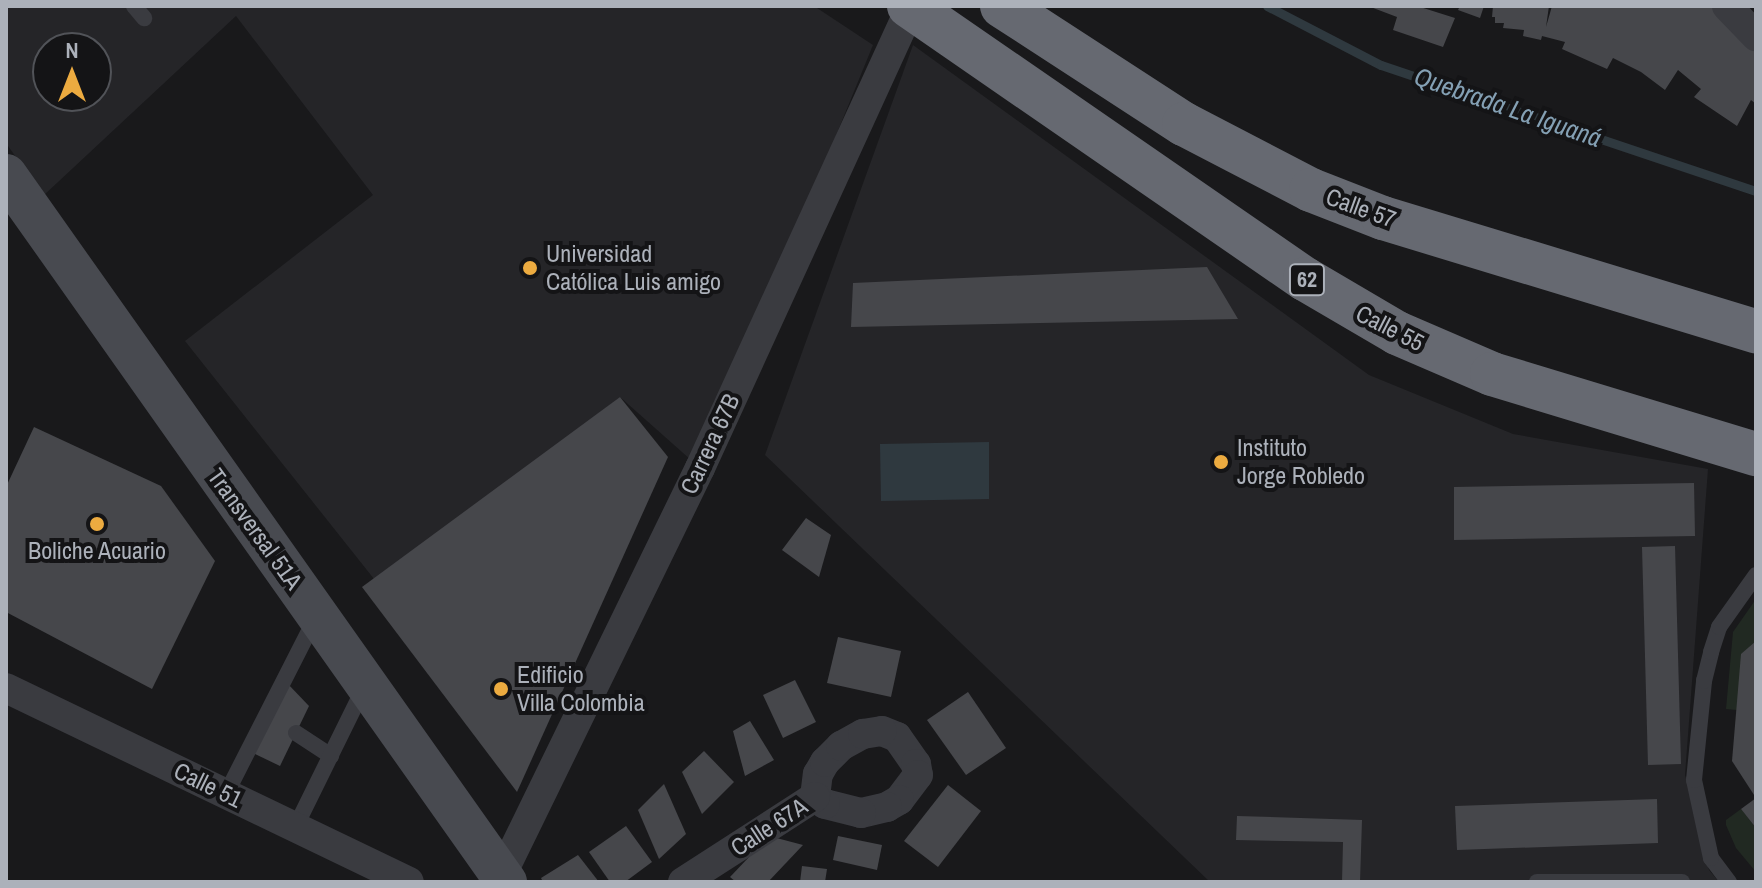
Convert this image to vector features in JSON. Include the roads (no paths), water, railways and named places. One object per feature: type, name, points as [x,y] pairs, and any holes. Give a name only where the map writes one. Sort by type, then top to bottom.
[{"type":"highway","name":"Calle 57","points":[[1002,6],[1184,124],[1311,190],[1383,218],[1756,331]]},
{"type":"highway","name":"Calle 55","points":[[910,7],[1305,279],[1397,333],[1492,374],[1756,454]]},
{"type":"main road","name":"Transversal 51A","points":[[6,175],[503,879]]},
{"type":"street","points":[[1727,6],[1756,36]]},
{"type":"street","name":"Carrera 67B","points":[[503,879],[700,468],[910,7]]},
{"type":"street","name":"Calle 51","points":[[6,688],[409,882]]},
{"type":"street","name":"Calle 67A","points":[[683,882],[815,797]]},
{"type":"lane","points":[[1729,882],[1711,858],[1694,780],[1704,681],[1719,627],[1756,575]]},
{"type":"lane","points":[[226,794],[269,716],[316,616]]},
{"type":"lane","points":[[295,828],[366,686]]},
{"type":"lane","points":[[296,733],[331,756]]},
{"type":"lane","points":[[1537,882],[1682,882]]},
{"type":"waterway","name":"Quebrada La Iguaná","points":[[1267,6],[1381,65],[1756,191]]},
{"type":"place","name":"Universidad Católica Luis amigo","points":[[530,268]]},
{"type":"place","name":"Instituto Jorge Robledo","points":[[1221,462]]},
{"type":"place","name":"Boliche Acuario","points":[[97,524]]},
{"type":"place","name":"Edificio Villa Colombia","points":[[501,689]]}]
